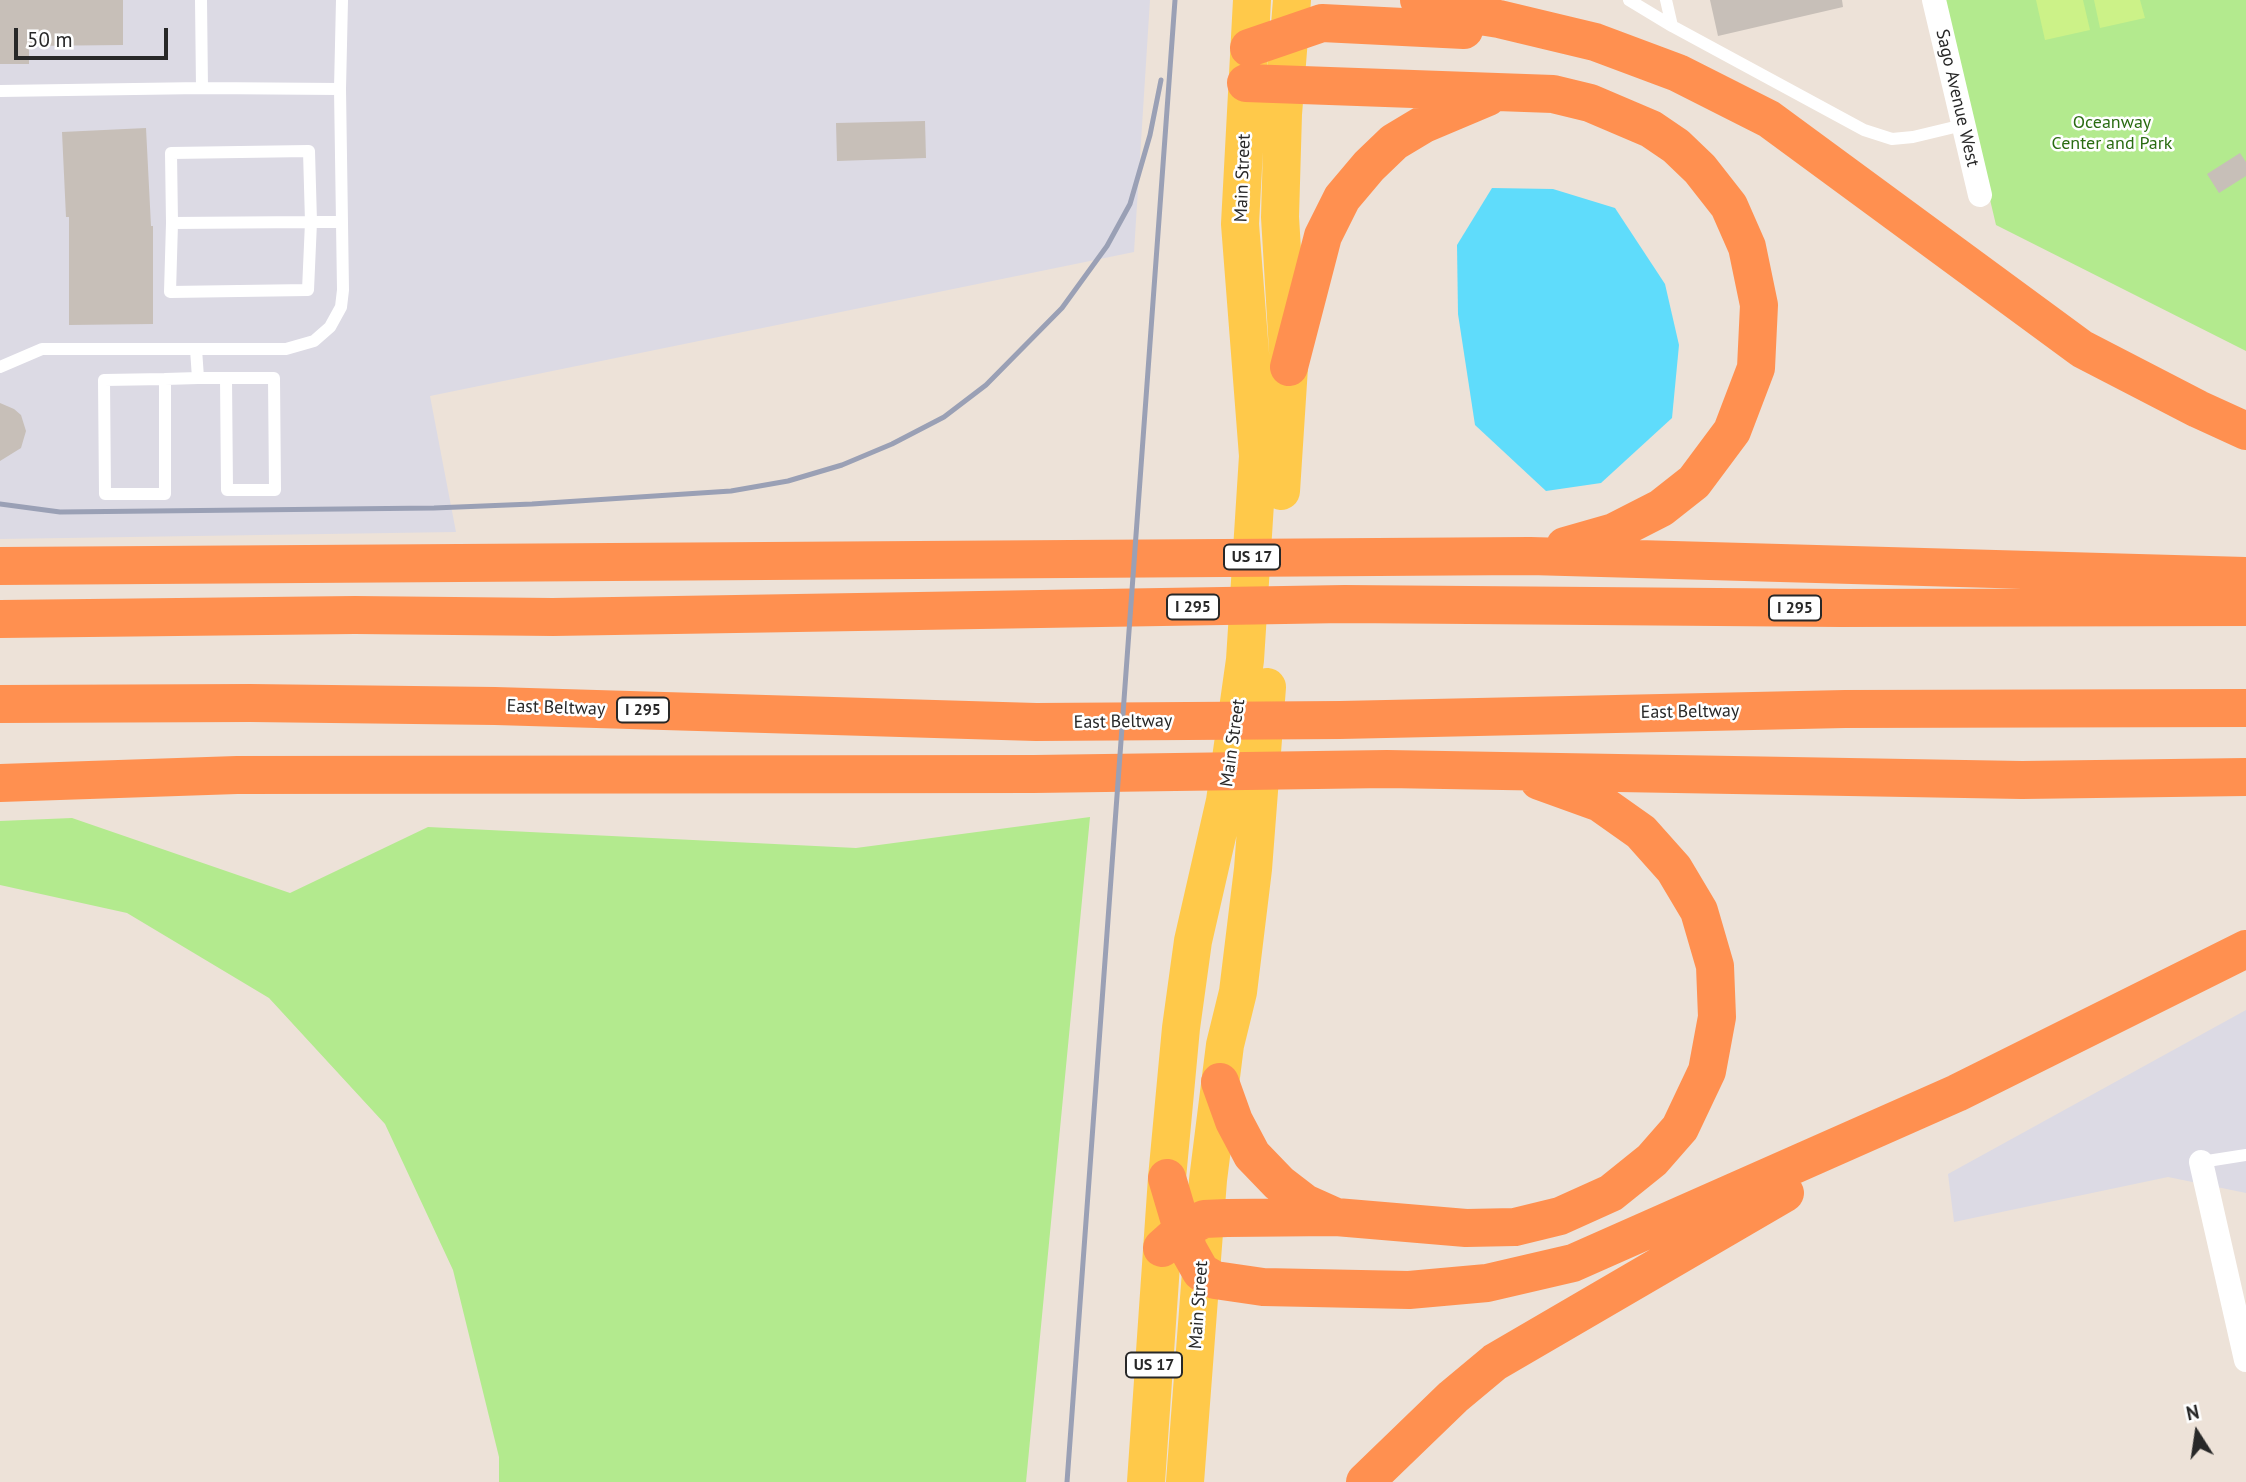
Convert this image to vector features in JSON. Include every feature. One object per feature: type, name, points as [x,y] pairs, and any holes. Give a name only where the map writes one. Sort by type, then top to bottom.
[{"type":"highway","points":[[1419,0],[1436,9],[1499,19],[1595,42],[1678,73],[1769,119],[2082,349],[2246,431]]},
{"type":"highway","points":[[1530,556],[1614,532],[1661,508],[1693,482],[1732,431],[1756,368],[1759,305],[1747,247],[1729,206],[1700,169],[1676,146],[1651,129],[1590,103],[1553,94],[1286,83],[1248,65],[1290,17],[1322,23],[1473,31],[1595,42]]},
{"type":"highway","points":[[1289,367],[1323,236],[1342,198],[1394,142],[1423,124],[1497,93]]},
{"type":"highway","points":[[0,566],[1530,556],[2246,576]]},
{"type":"highway","name":"I 295","points":[[0,619],[355,615],[553,617],[1345,604],[1841,608],[2246,607]]},
{"type":"highway","points":[[0,719],[250,703]]},
{"type":"highway","name":"East Beltway","points":[[0,704],[509,706],[1036,722],[1340,720],[1845,709],[2246,708]]},
{"type":"highway","points":[[1182,1233],[1336,1217],[1466,1228],[1515,1227],[1560,1216],[1611,1193],[1652,1160],[1680,1128],[1707,1071],[1717,1017],[1715,966],[1699,911],[1674,869],[1641,832],[1600,803],[1556,786],[1500,770]]},
{"type":"highway","points":[[0,783],[237,775],[1034,775],[1500,770],[2022,780],[2246,777]]},
{"type":"highway","points":[[1167,1178],[1182,1233],[1201,1272],[1215,1280],[1263,1287],[1409,1290],[1487,1283],[1573,1263],[1957,1093],[2246,949]]},
{"type":"highway","points":[[1220,1082],[1234,1121],[1252,1155],[1279,1183],[1305,1203],[1336,1217]]},
{"type":"highway","points":[[1365,1482],[1453,1396],[1495,1363],[1957,1093]]},
{"type":"main road","name":"Main Street","points":[[1167,1178],[1181,1028],[1193,941],[1224,801],[1245,660],[1258,456],[1240,224],[1252,0]]},
{"type":"main road","name":"Main Street","points":[[1146,1482],[1182,1233],[1220,1082],[1225,1045],[1238,992],[1253,869],[1289,367],[1280,217],[1290,17]]},
{"type":"main road","name":"Main Street","points":[[1185,1482],[1201,1272]]},
{"type":"street","name":"Sago Avenue West","points":[[1934,0],[1979,195]]},
{"type":"street","points":[[2201,1162],[2246,1360]]},
{"type":"lane","points":[[201,0],[202,88]]},
{"type":"lane","points":[[0,367],[42,349],[286,349],[314,341],[330,327],[341,307],[343,290],[340,89],[342,0]]},
{"type":"lane","points":[[1629,0],[1864,130],[1892,139],[1913,137],[1963,125]]},
{"type":"lane","points":[[1666,0],[1672,26]]},
{"type":"lane","points":[[0,90],[340,89]]},
{"type":"lane","points":[[309,152],[311,222],[308,290],[170,292],[171,153],[309,152]]},
{"type":"lane","points":[[172,223],[341,222]]},
{"type":"lane","points":[[196,349],[198,378]]},
{"type":"lane","points":[[165,379],[165,494],[105,494],[104,380],[226,377],[274,378],[275,490],[226,490],[226,377]]},
{"type":"lane","points":[[2201,1162],[2246,1155]]},
{"type":"shaded area","points":[[0,0],[1150,0],[1134,252],[430,396],[456,532],[0,539]]},
{"type":"shaded area","points":[[2246,1010],[2246,1193],[2168,1177],[1954,1222],[1948,1174]]},
{"type":"green space","name":"Oceanway Center and Park","points":[[1943,0],[2246,0],[2246,351],[1996,225]]},
{"type":"green space","points":[[2036,0],[2083,0],[2090,30],[2045,40]]},
{"type":"green space","points":[[2094,0],[2140,0],[2145,18],[2100,28]]},
{"type":"green space","points":[[1090,817],[1026,1482],[499,1482],[499,1457],[453,1270],[385,1124],[269,998],[127,913],[0,885],[0,821],[72,818],[290,893],[428,827],[856,848]]},
{"type":"water","points":[[1492,188],[1553,189],[1615,208],[1665,284],[1679,345],[1672,418],[1601,483],[1546,491],[1475,425],[1458,314],[1457,245]]},
{"type":"building","points":[[0,0],[123,0],[123,45],[29,46],[29,64],[0,64]]},
{"type":"building","points":[[1710,0],[1842,0],[1843,7],[1718,36]]},
{"type":"building","points":[[925,121],[926,158],[837,161],[836,123]]},
{"type":"building","points":[[146,128],[153,226],[153,324],[69,325],[69,217],[66,217],[62,132]]},
{"type":"building","points":[[2240,153],[2246,162],[2246,176],[2219,193],[2207,174]]},
{"type":"building","points":[[0,403],[21,415],[26,431],[21,448],[0,461]]},
{"type":"railway","points":[[1067,1482],[1175,0]]},
{"type":"railway","points":[[0,504],[60,512],[434,508],[532,504],[731,491],[788,481],[842,465],[892,444],[944,417],[986,385],[1062,308],[1107,246],[1130,204],[1150,135],[1161,80]]}]
